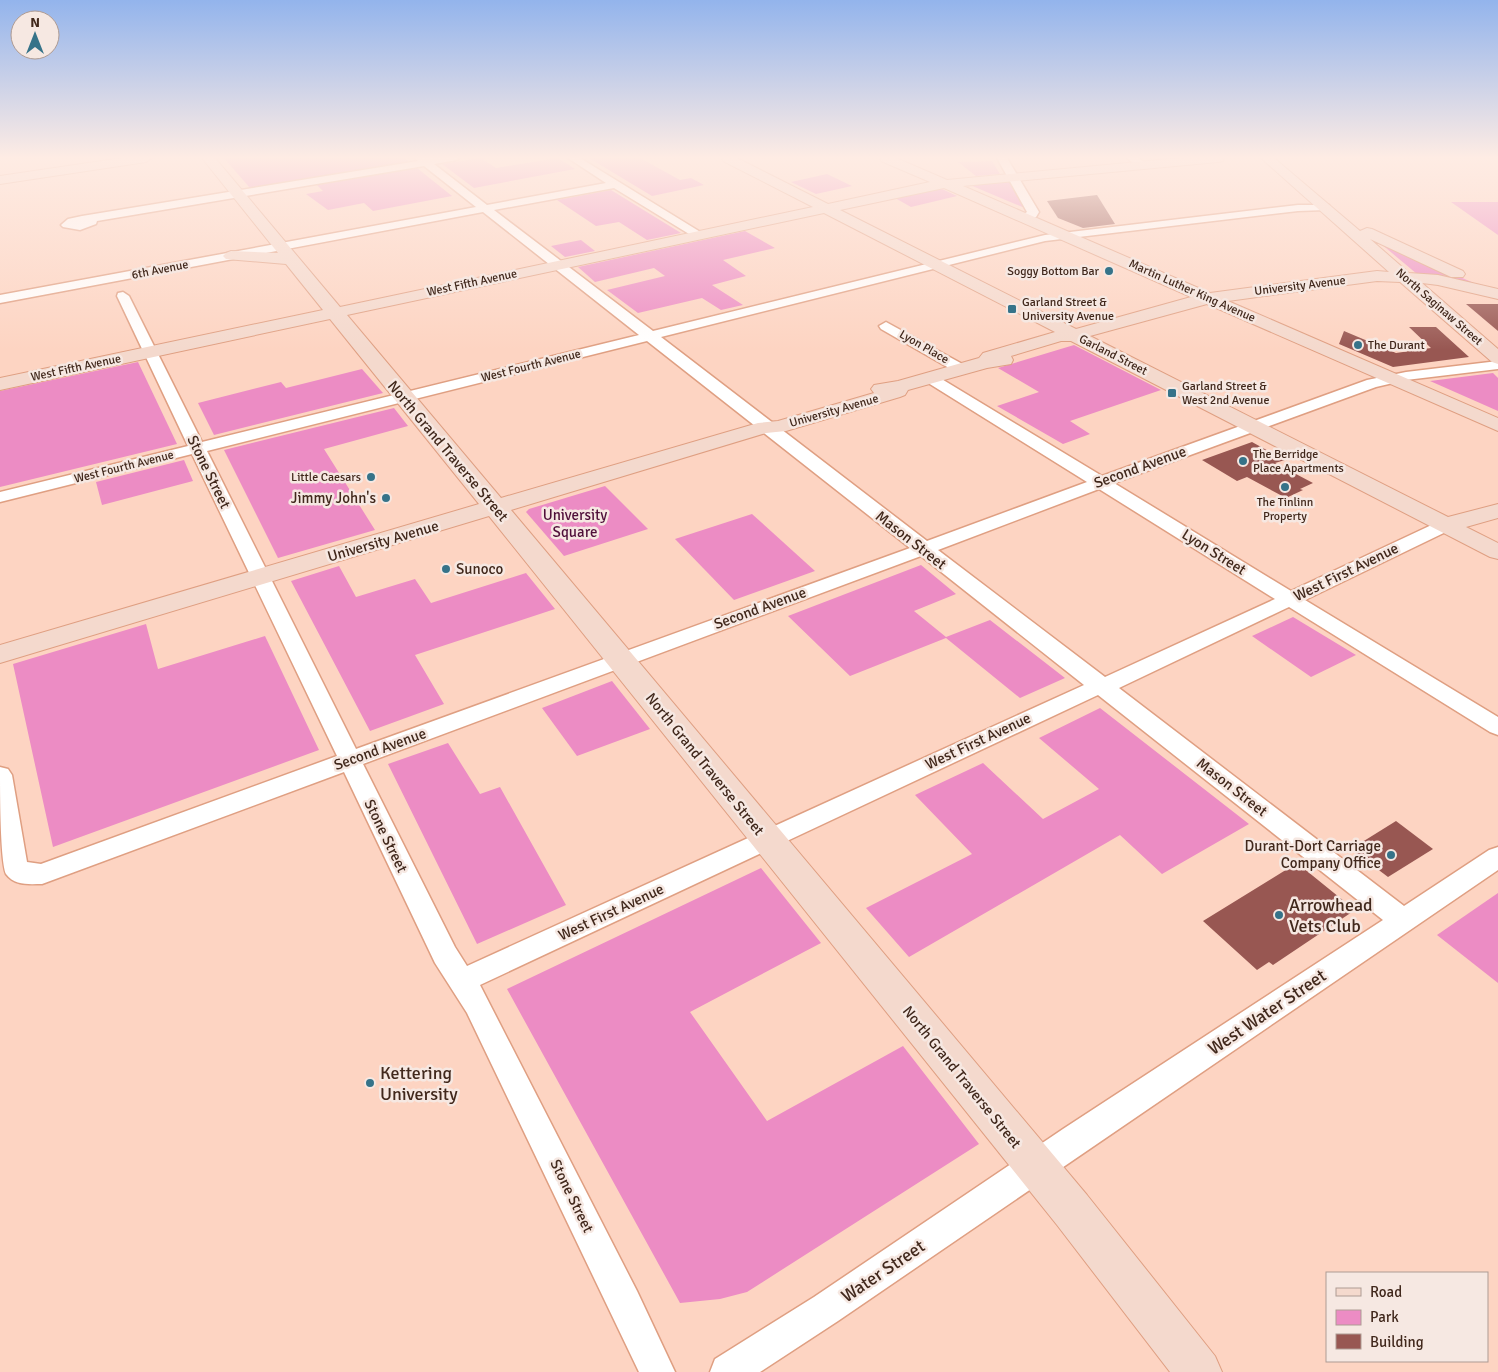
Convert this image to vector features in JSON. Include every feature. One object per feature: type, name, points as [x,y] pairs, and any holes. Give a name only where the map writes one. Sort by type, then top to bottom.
[{"type":"street","name":"North Grand Traverse Street","points":[[261,222],[1036,1167],[1199,1372]]},
{"type":"street","name":"6th Avenue","points":[[0,299],[415,222]]},
{"type":"street","name":"Mason Street","points":[[502,222],[1404,920]]},
{"type":"street","points":[[677,222],[698,235]]},
{"type":"street","name":"West Fifth Avenue","points":[[0,384],[760,222]]},
{"type":"street","name":"Garland Street","points":[[853,222],[1498,552]]},
{"type":"street","name":"Martin Luther King Avenue","points":[[1032,222],[1498,425]]},
{"type":"street","name":"West Fourth Avenue","points":[[0,497],[1062,235],[1175,222]]},
{"type":"street","points":[[1342,223],[1359,228],[1438,266],[1498,288]]},
{"type":"street","name":"North Saginaw Street","points":[[1342,223],[1498,358]]},
{"type":"street","points":[[231,256],[268,256],[293,260]]},
{"type":"street","name":"University Avenue","points":[[0,654],[765,427],[779,427],[896,392],[899,387],[986,362],[1000,361],[1069,340],[1074,338],[1075,335],[1207,298],[1376,276],[1403,276],[1446,282],[1498,294]]},
{"type":"street","name":"Stone Street","points":[[123,296],[445,955],[477,1004],[625,1303],[657,1372]]},
{"type":"street","name":"Lyon Place","points":[[886,326],[961,369]]},
{"type":"street","name":"Second Avenue","points":[[0,775],[15,867],[20,873],[28,875],[42,874],[1372,383],[1391,378],[1498,365]]},
{"type":"street","name":"Lyon Street","points":[[930,378],[1498,727]]},
{"type":"street","name":"West First Avenue","points":[[462,981],[1077,695],[1125,678],[1446,525],[1498,512]]},
{"type":"street","name":"West Water Street","points":[[1036,1167],[1498,858]]},
{"type":"street","name":"Water Street","points":[[728,1372],[826,1309],[1036,1167]]},
{"type":"green space","points":[[590,222],[619,222],[596,226]]},
{"type":"green space","points":[[619,222],[663,222],[681,233],[647,240]]},
{"type":"green space","points":[[1480,222],[1498,222],[1498,235]]},
{"type":"green space","points":[[745,231],[775,248],[723,260],[746,276],[712,285],[743,305],[721,310],[702,298],[638,313],[607,290],[665,276],[654,268],[595,282],[578,267]]},
{"type":"green space","points":[[581,240],[595,251],[565,257],[551,246]]},
{"type":"green space","points":[[1380,243],[1474,283],[1417,274]]},
{"type":"green space","points":[[1074,345],[1161,390],[1070,421],[1090,434],[1063,444],[997,406],[1039,392],[998,368]]},
{"type":"green space","points":[[138,362],[177,444],[0,487],[0,391]]},
{"type":"green space","points":[[362,369],[383,393],[214,435],[198,403],[281,382],[286,388]]},
{"type":"green space","points":[[1493,373],[1498,378],[1498,411],[1430,381]]},
{"type":"green space","points":[[394,408],[408,426],[324,449],[375,530],[278,558],[224,450]]},
{"type":"green space","points":[[184,460],[193,481],[102,505],[96,482]]},
{"type":"green space","name":"University Square","points":[[605,486],[648,529],[564,556],[526,512],[529,509]]},
{"type":"green space","points":[[752,514],[815,571],[734,600],[675,539]]},
{"type":"green space","points":[[921,565],[956,594],[914,611],[946,637],[990,620],[1065,678],[1020,698],[946,638],[850,676],[788,616]]},
{"type":"green space","points":[[339,566],[356,597],[415,579],[431,603],[526,573],[555,609],[415,655],[444,704],[370,731],[291,581]]},
{"type":"green space","points":[[1293,617],[1356,655],[1311,677],[1252,636]]},
{"type":"green space","points":[[146,624],[158,669],[265,636],[319,750],[53,847],[13,664]]},
{"type":"green space","points":[[612,681],[650,729],[577,756],[542,708]]},
{"type":"green space","points":[[1100,708],[1249,824],[1162,874],[1120,835],[909,957],[866,908],[972,854],[915,795],[983,763],[1043,819],[1099,789],[1039,738]]},
{"type":"green space","points":[[448,743],[480,794],[500,787],[566,905],[477,944],[388,764]]},
{"type":"green space","points":[[761,868],[821,943],[690,1012],[767,1121],[903,1046],[979,1144],[747,1292],[720,1299],[680,1303],[507,989]]},
{"type":"green space","points":[[1498,893],[1498,983],[1437,935]]},
{"type":"building","points":[[1068,222],[1114,222],[1115,224],[1083,228]]},
{"type":"building","points":[[1466,304],[1498,304],[1498,331]]},
{"type":"building","name":"The Durant","points":[[1409,327],[1436,327],[1469,357],[1393,367],[1339,344],[1344,331],[1396,353],[1431,348]]},
{"type":"building","points":[[1252,442],[1285,460],[1275,463],[1313,483],[1286,498],[1247,477],[1237,481],[1202,460]]},
{"type":"building","name":"Durant-Dort Carriage Company Office","points":[[1396,821],[1433,849],[1388,877],[1351,849]]},
{"type":"building","name":"Arrowhead Vets Club","points":[[1297,863],[1355,910],[1273,965],[1269,962],[1257,970],[1203,921]]},
{"type":"place","name":"Soggy Bottom Bar","points":[[1109,271]]},
{"type":"place","name":"Garland Street & University Avenue","points":[[1012,309]]},
{"type":"place","name":"The Durant","points":[[1358,345]]},
{"type":"place","name":"Garland Street & West 2nd Avenue","points":[[1172,393]]},
{"type":"place","name":"The Berridge Place Apartments","points":[[1243,461]]},
{"type":"place","name":"Little Caesars","points":[[371,477]]},
{"type":"place","name":"The Tinlinn Property","points":[[1285,487]]},
{"type":"place","name":"Jimmy John's","points":[[386,498]]},
{"type":"place","name":"Sunoco","points":[[446,569]]},
{"type":"place","name":"Durant-Dort Carriage Company Office","points":[[1391,855]]},
{"type":"place","name":"Arrowhead Vets Club","points":[[1279,915]]},
{"type":"place","name":"Kettering University","points":[[370,1083]]}]
